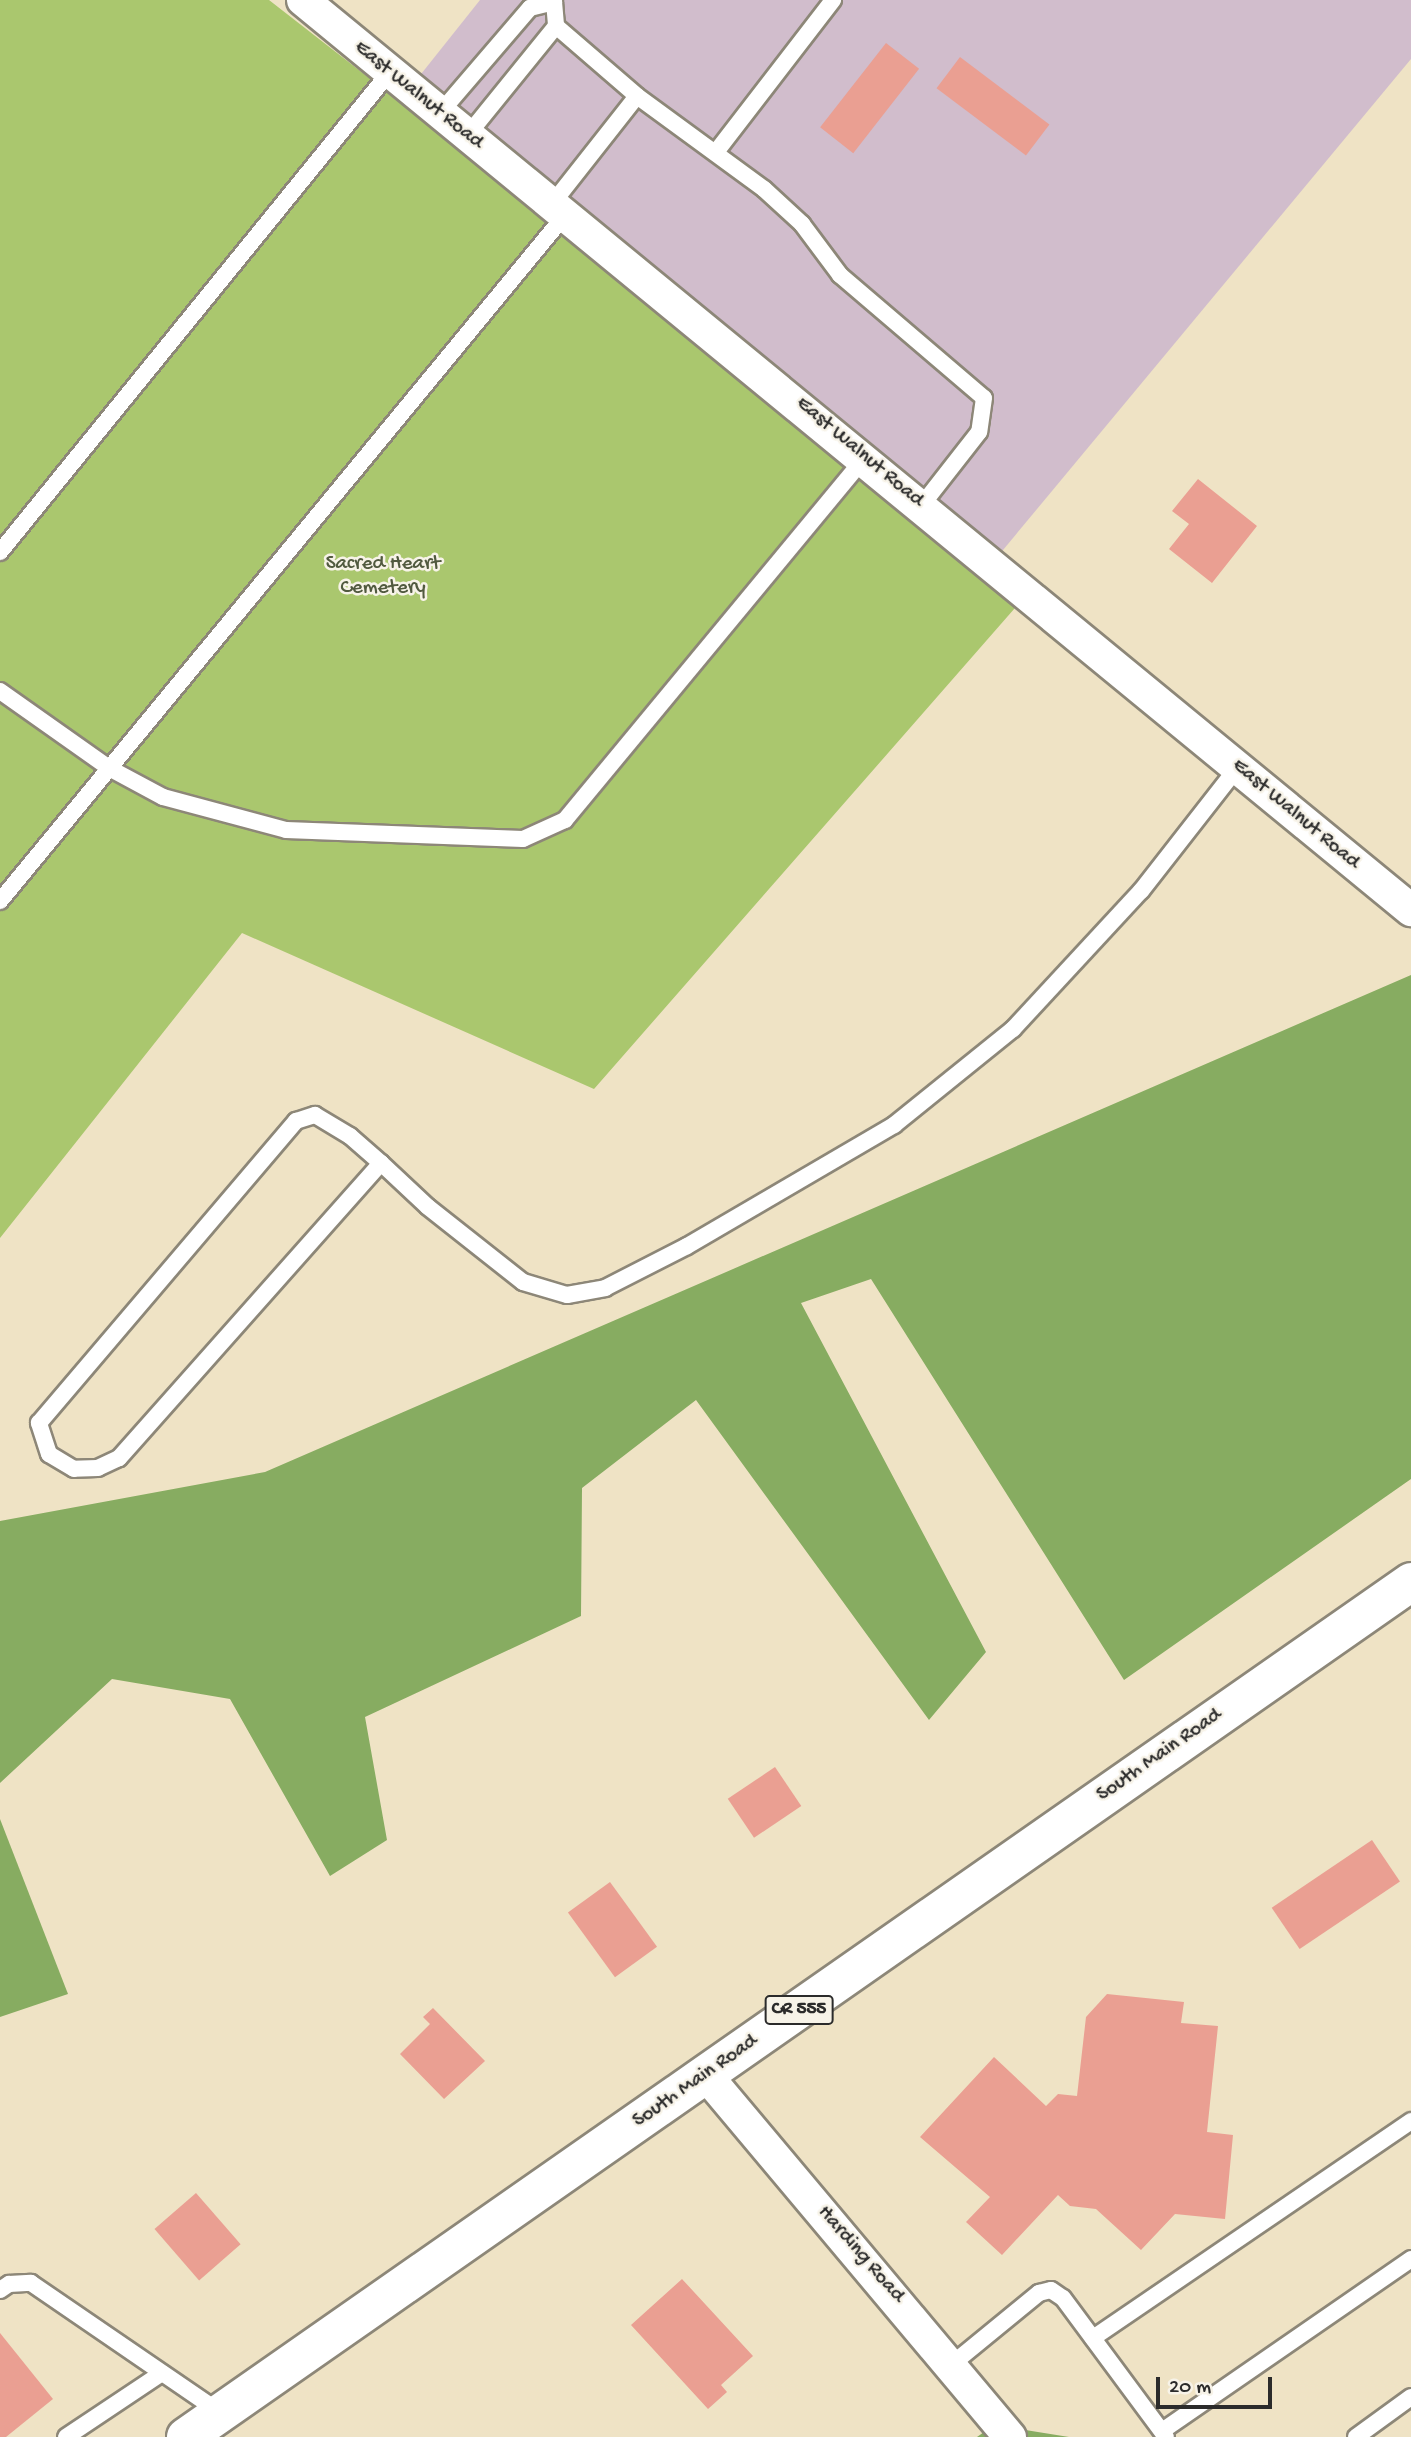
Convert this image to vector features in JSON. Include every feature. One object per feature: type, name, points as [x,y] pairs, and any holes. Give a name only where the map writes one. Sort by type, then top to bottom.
[{"type":"main road","name":"South Main Road","points":[[186,2437],[1411,1582]]},
{"type":"street","name":"East Walnut Road","points":[[303,0],[439,114],[922,505],[1411,910]]},
{"type":"street","name":"Harding Road","points":[[706,2075],[1010,2437]]},
{"type":"lane","points":[[716,152],[833,0]]},
{"type":"lane","points":[[439,114],[530,8],[555,1],[556,26],[467,136]]},
{"type":"lane","points":[[556,26],[637,96],[716,152],[802,224],[840,275],[984,398],[979,432],[922,505]]},
{"type":"lane","points":[[0,552],[389,73]]},
{"type":"lane","points":[[0,901],[558,209],[637,96]]},
{"type":"lane","points":[[0,691],[109,768],[163,797],[286,830],[523,839],[565,820],[864,458]]},
{"type":"lane","points":[[380,1163],[119,1458],[98,1468],[74,1469],[49,1454],[39,1423],[296,1121],[315,1115],[350,1136],[523,1282],[567,1295],[605,1288],[687,1246],[894,1125],[1013,1029],[1141,891],[1238,767]]},
{"type":"lane","points":[[1093,2338],[1411,2121]]},
{"type":"lane","points":[[951,2365],[1039,2293],[1051,2290],[1063,2298],[1164,2434],[1411,2259]]},
{"type":"lane","points":[[0,2290],[9,2284],[31,2283],[221,2413]]},
{"type":"lane","points":[[66,2437],[162,2373]]},
{"type":"lane","points":[[1356,2437],[1411,2397]]},
{"type":"shaded area","points":[[480,0],[1411,0],[1411,59],[993,562],[398,103]]},
{"type":"green space","name":"Sacred Heart Cemetery","points":[[0,0],[269,0],[1029,592],[594,1089],[242,933],[0,1238]]},
{"type":"green space","points":[[1411,975],[1411,1479],[1124,1680],[871,1279],[801,1303],[986,1652],[929,1720],[696,1400],[582,1488],[581,1616],[365,1717],[387,1840],[330,1876],[230,1699],[112,1679],[0,1783],[0,1521],[265,1472]]},
{"type":"green space","points":[[0,1819],[68,1994],[0,2017]]},
{"type":"green space","points":[[994,2425],[1069,2437],[977,2437]]},
{"type":"building","points":[[886,43],[919,69],[853,153],[820,127]]},
{"type":"building","points":[[960,57],[1049,124],[1026,156],[937,88]]},
{"type":"building","points":[[1198,479],[1257,526],[1212,583],[1169,549],[1189,524],[1172,511]]},
{"type":"building","points":[[775,1767],[801,1806],[754,1838],[728,1799]]},
{"type":"building","points":[[1372,1840],[1400,1881],[1300,1949],[1272,1908]]},
{"type":"building","points":[[610,1882],[657,1947],[615,1977],[568,1913]]},
{"type":"building","points":[[1107,1994],[1184,2002],[1181,2023],[1218,2026],[1207,2132],[1233,2135],[1225,2219],[1175,2214],[1141,2250],[1096,2209],[1070,2206],[1058,2195],[1002,2255],[966,2222],[990,2197],[920,2137],[994,2057],[1046,2106],[1058,2094],[1077,2096],[1086,2017]]},
{"type":"building","points":[[433,2008],[485,2061],[444,2099],[400,2054],[430,2024],[423,2017]]},
{"type":"building","points":[[196,2193],[241,2244],[199,2280],[154,2229]]},
{"type":"building","points":[[682,2279],[753,2356],[721,2385],[727,2392],[708,2409],[631,2325]]},
{"type":"building","points":[[0,2333],[53,2399],[6,2437],[0,2437]]}]
